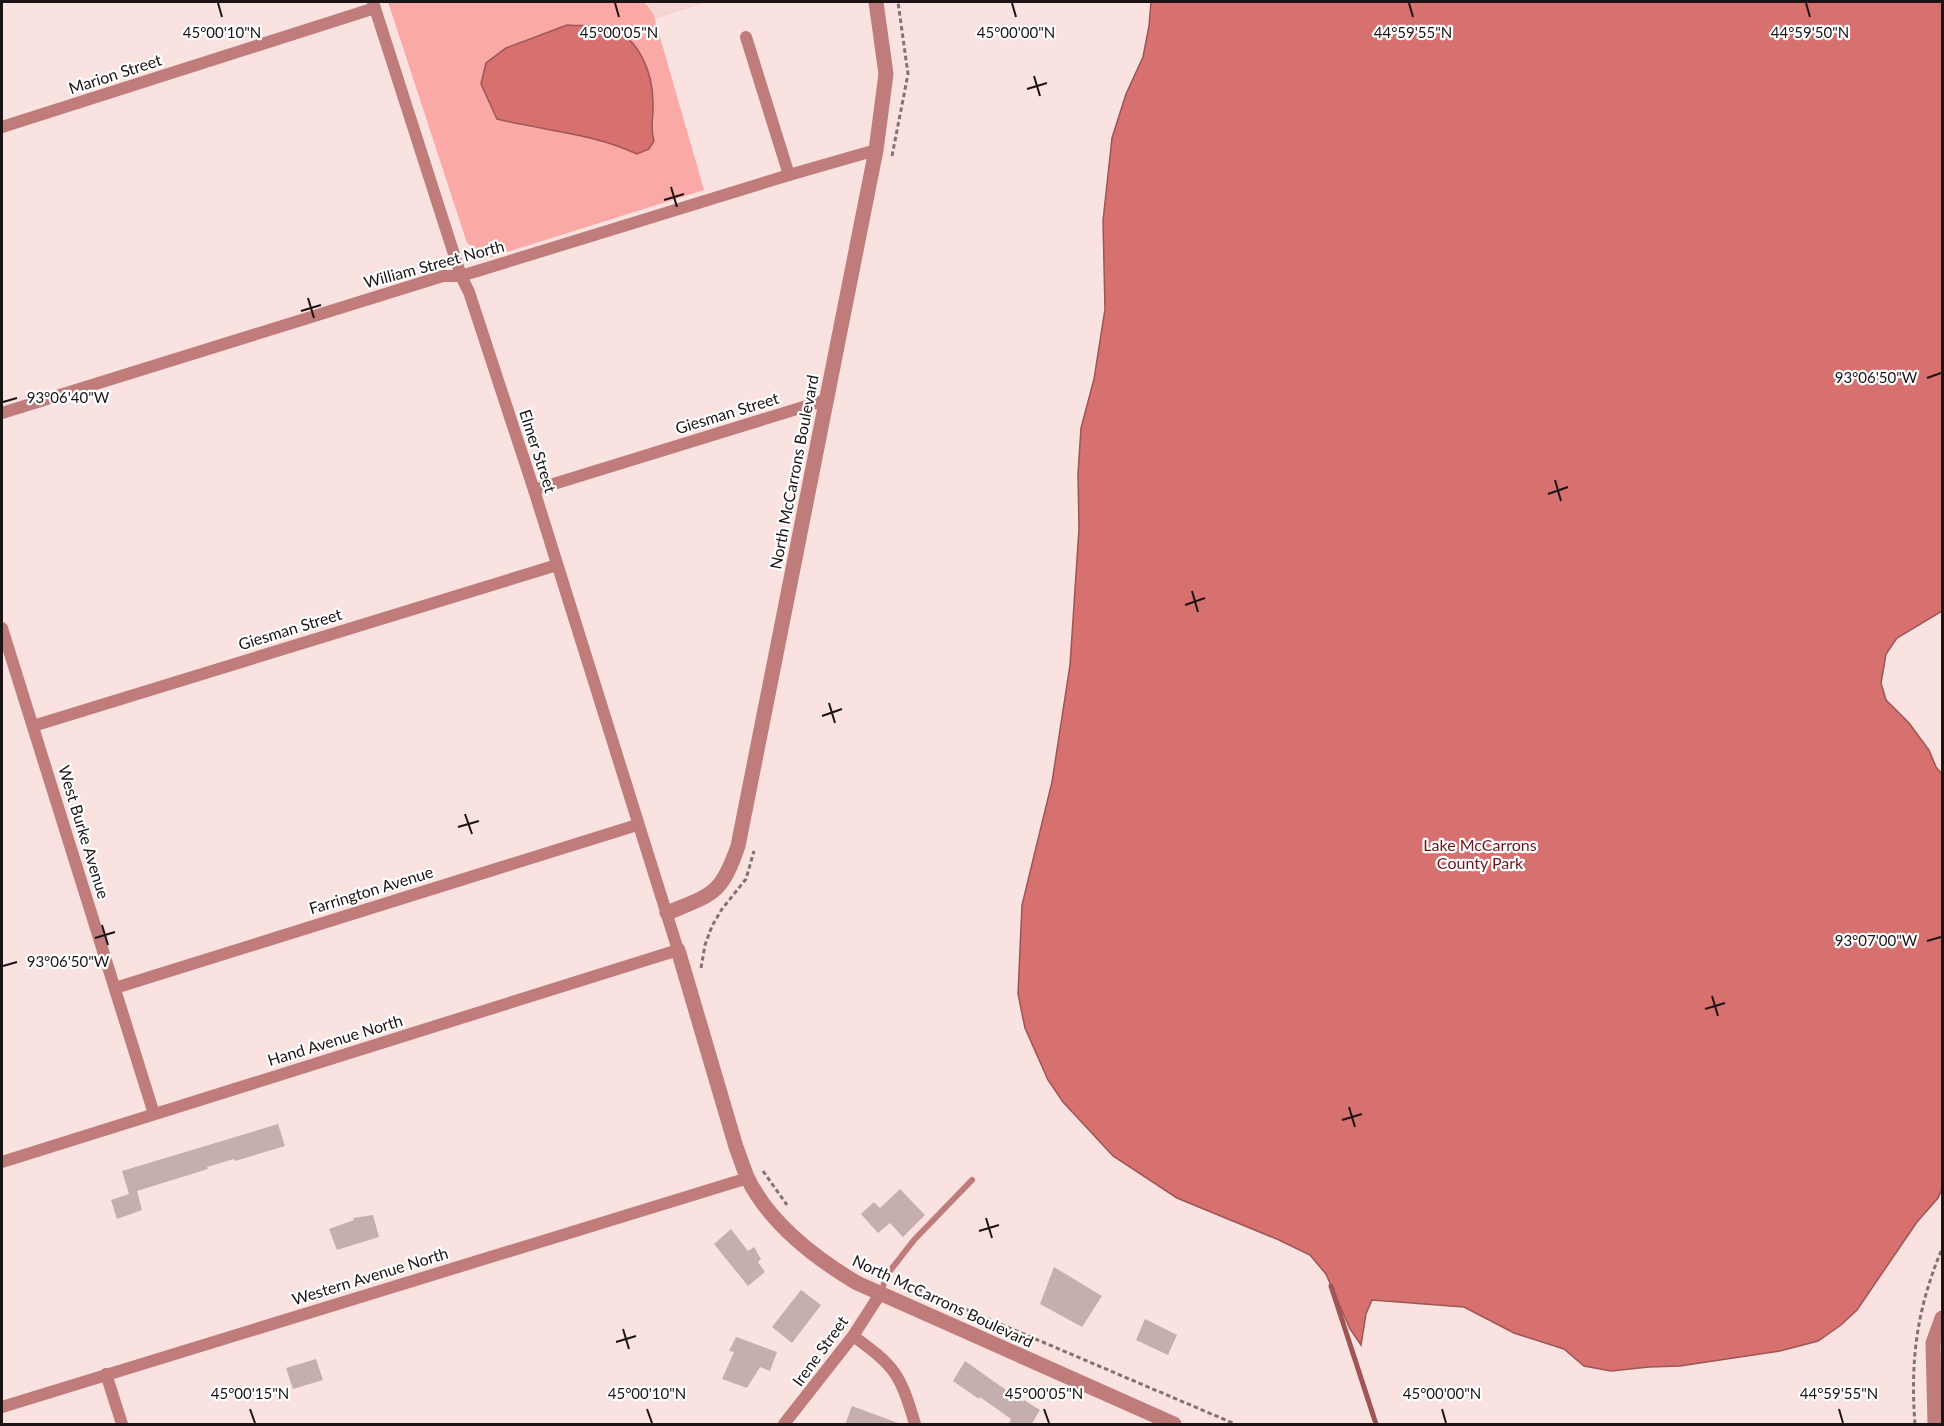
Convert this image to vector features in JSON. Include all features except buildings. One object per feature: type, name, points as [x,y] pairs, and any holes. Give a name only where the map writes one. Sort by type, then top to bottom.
[{"type":"street","name":"North McCarrons Boulevard","points":[[667,913],[708,896],[722,883],[738,846],[876,150],[886,74],[876,2]]},
{"type":"street","name":"Marion Street","points":[[2,127],[374,5]]},
{"type":"street","name":"Elmer Street","points":[[374,5],[460,276],[469,292],[534,489],[678,950]]},
{"type":"street","points":[[746,37],[789,175]]},
{"type":"street","name":"William Street North","points":[[2,414],[443,276],[460,276],[876,150]]},
{"type":"street","name":"Giesman Street","points":[[534,489],[826,400]]},
{"type":"street","name":"Giesman Street","points":[[33,726],[557,565]]},
{"type":"street","name":"West Burke Avenue","points":[[2,628],[154,1114]]},
{"type":"street","name":"Farrington Avenue","points":[[115,988],[638,825]]},
{"type":"street","name":"North McCarrons Boulevard","points":[[678,950],[736,1146],[748,1178],[759,1198],[797,1242],[837,1271],[880,1294],[1174,1425]]},
{"type":"street","name":"Hand Avenue North","points":[[2,1162],[678,950]]},
{"type":"street","name":"Western Avenue North","points":[[2,1407],[748,1178]]},
{"type":"street","name":"Irene Street","points":[[784,1425],[853,1336],[880,1294]]},
{"type":"street","points":[[1935,1425],[1933,1343],[1942,1318]]},
{"type":"street","points":[[853,1336],[888,1363],[898,1377],[905,1390],[915,1425]]},
{"type":"street","points":[[106,1374],[122,1425]]},
{"type":"lane","points":[[880,1294],[886,1276],[914,1240],[972,1180]]},
{"type":"path","points":[[891,162],[896,139]]},
{"type":"path","points":[[702,975],[700,966],[712,926],[722,909],[746,879],[752,865],[756,844]]},
{"type":"path","points":[[762,1168],[792,1212]]},
{"type":"path","points":[[886,1276],[1235,1425]]},
{"type":"shaded area","points":[[388,2],[644,2],[653,13],[704,190],[488,258],[467,243]],"holes":[[[653,108],[650,128],[654,141],[637,154],[593,137],[518,125]]]},
{"type":"shaded area","points":[[635,2],[708,2],[655,19]]},
{"type":"shaded area","name":"Lake McCarrons County Park","points":[[1151,2],[1942,2],[1942,611],[1897,638],[1886,654],[1881,683],[1886,700],[1909,723],[1929,750],[1936,767],[1942,774],[1942,1189],[1938,1198],[1917,1222],[1857,1310],[1818,1341],[1780,1351],[1680,1366],[1611,1371],[1584,1366],[1564,1349],[1514,1333],[1464,1307],[1372,1300],[1366,1314],[1361,1345],[1350,1329],[1326,1274],[1310,1255],[1177,1198],[1113,1156],[1063,1102],[1048,1080],[1025,1028],[1018,994],[1022,905],[1052,782],[1070,665],[1079,529],[1078,474],[1081,428],[1094,379],[1105,309],[1103,221],[1112,138],[1126,94],[1143,57]]},
{"type":"shaded area","points":[[567,25],[600,26],[614,30],[625,36],[642,56],[653,95],[654,141],[649,149],[637,154],[603,141],[497,119],[481,84],[486,63],[506,48]]},
{"type":"waterway","points":[[1331,1286],[1376,1424]]}]
